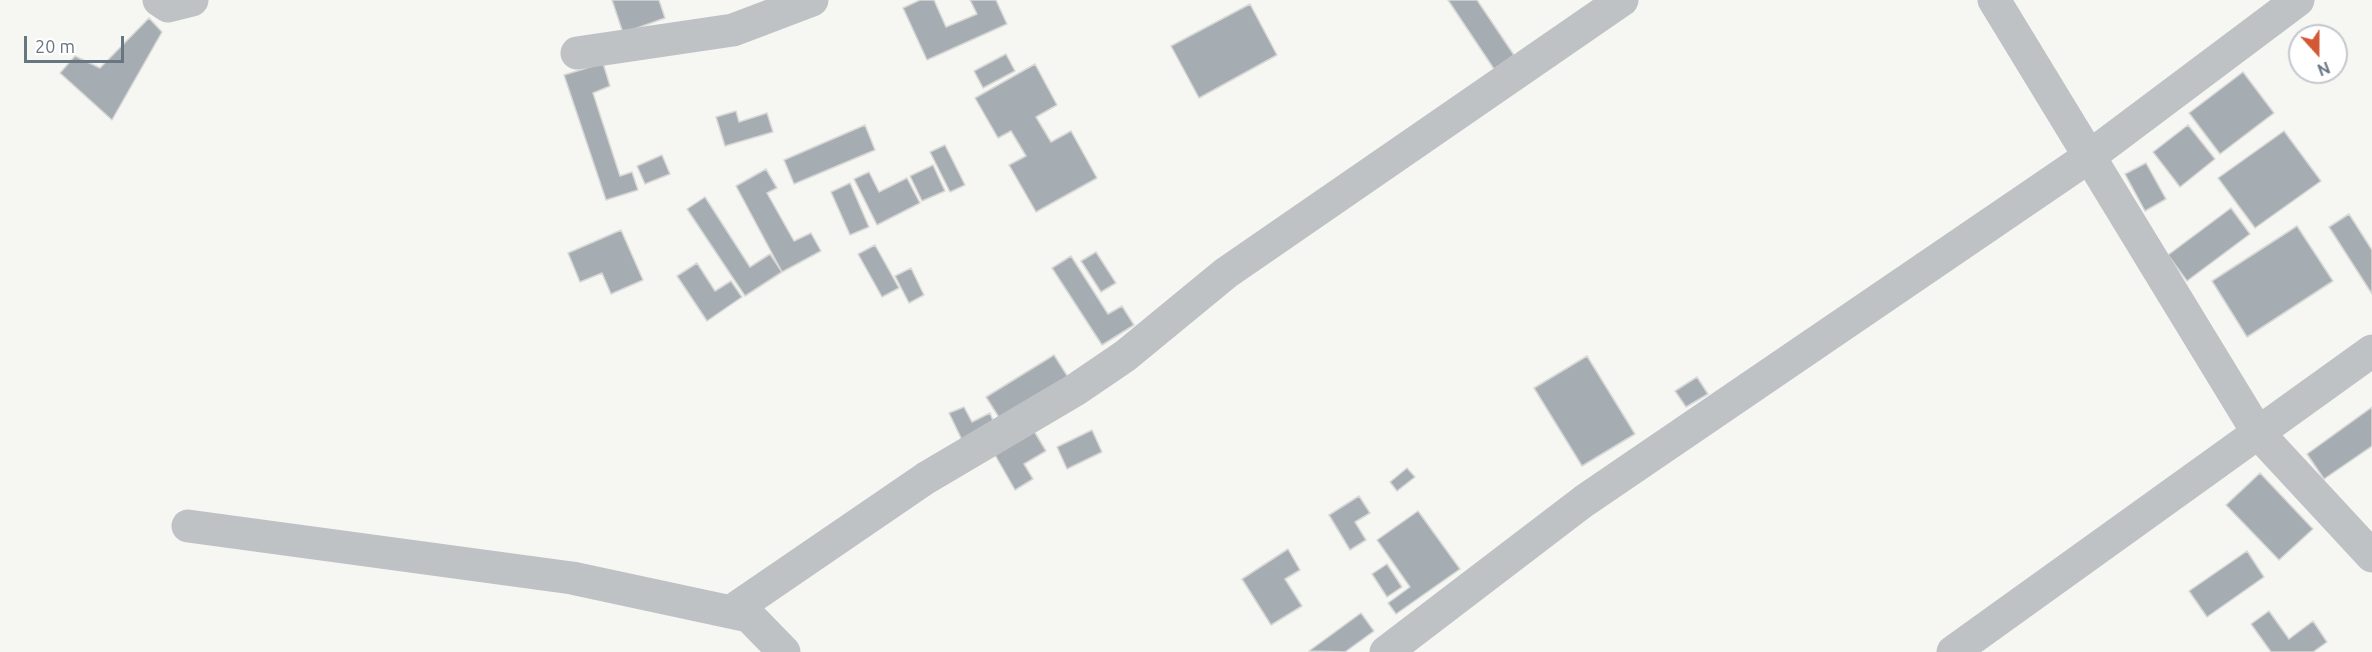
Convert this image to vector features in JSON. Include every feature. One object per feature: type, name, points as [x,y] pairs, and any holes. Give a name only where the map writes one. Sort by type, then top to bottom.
[{"type":"street","points":[[159,0],[168,6],[192,0]]},
{"type":"street","points":[[577,53],[733,30],[757,10],[812,0]]},
{"type":"street","points":[[730,612],[926,478],[1076,390],[1125,356],[1226,273],[1622,0]]},
{"type":"street","points":[[1994,0],[2258,433],[2372,556]]},
{"type":"street","points":[[1386,652],[1584,501],[2090,156],[2298,0]]},
{"type":"street","points":[[1953,652],[2372,351]]},
{"type":"street","points":[[188,526],[572,578],[749,616],[784,652]]},
{"type":"building","points":[[612,0],[659,0],[665,18],[623,33]]},
{"type":"building","points":[[920,0],[934,0],[946,27],[977,14],[970,0],[996,0],[1007,24],[927,60],[903,8]]},
{"type":"building","points":[[1448,0],[1477,0],[1514,55],[1494,69]]},
{"type":"building","points":[[1250,4],[1277,55],[1199,98],[1171,46]]},
{"type":"building","points":[[149,18],[162,32],[112,120],[60,73],[75,56],[100,68]]},
{"type":"building","points":[[1006,54],[1015,71],[983,88],[974,71]]},
{"type":"building","points":[[603,63],[610,86],[593,93],[620,176],[632,172],[638,190],[606,200],[564,75]]},
{"type":"building","points":[[1035,64],[1057,105],[1036,117],[1051,142],[1071,131],[1097,178],[1036,212],[1009,165],[1026,156],[1011,131],[998,138],[975,98]]},
{"type":"building","points":[[2243,72],[2274,113],[2220,154],[2189,113]]},
{"type":"building","points":[[736,111],[739,122],[767,113],[773,132],[725,146],[716,117]]},
{"type":"building","points":[[865,125],[875,150],[794,184],[784,160]]},
{"type":"building","points":[[2188,125],[2215,159],[2180,187],[2153,152]]},
{"type":"building","points":[[2284,131],[2321,181],[2255,228],[2218,178]]},
{"type":"building","points":[[945,145],[965,185],[950,192],[930,152]]},
{"type":"building","points":[[662,155],[670,174],[645,184],[637,166]]},
{"type":"building","points":[[2146,163],[2166,199],[2145,211],[2125,174]]},
{"type":"building","points":[[933,165],[945,191],[922,201],[910,176]]},
{"type":"building","points":[[766,169],[777,188],[767,193],[794,241],[811,233],[821,251],[782,272],[736,186]]},
{"type":"building","points":[[869,172],[879,192],[907,178],[920,203],[877,225],[854,179]]},
{"type":"building","points":[[850,183],[869,227],[850,235],[831,192]]},
{"type":"building","points":[[705,197],[750,267],[770,254],[782,272],[745,296],[687,209]]},
{"type":"building","points":[[2231,208],[2250,234],[2187,281],[2168,255]]},
{"type":"building","points":[[2349,214],[2372,250],[2372,294],[2329,227]]},
{"type":"building","points":[[2297,226],[2333,281],[2247,337],[2212,281]]},
{"type":"building","points":[[621,230],[643,280],[611,294],[602,273],[580,282],[568,253]]},
{"type":"building","points":[[875,245],[899,288],[882,297],[858,254]]},
{"type":"building","points":[[1096,252],[1116,283],[1101,292],[1081,261]]},
{"type":"building","points":[[1071,256],[1108,314],[1122,306],[1134,325],[1102,345],[1052,268]]},
{"type":"building","points":[[697,263],[715,291],[731,281],[742,297],[707,321],[677,276]]},
{"type":"building","points":[[911,268],[924,295],[909,303],[895,276]]},
{"type":"building","points":[[1054,355],[1068,377],[1000,419],[986,397]]},
{"type":"building","points":[[1587,356],[1635,434],[1582,466],[1534,388]]},
{"type":"building","points":[[1697,377],[1708,394],[1686,407],[1675,391]]},
{"type":"building","points":[[964,407],[972,422],[990,413],[994,423],[962,440],[949,413]]},
{"type":"building","points":[[2372,407],[2372,446],[2324,479],[2307,454]]},
{"type":"building","points":[[1092,430],[1102,452],[1067,469],[1057,447]]},
{"type":"building","points":[[1034,431],[1046,451],[1024,464],[1033,479],[1015,490],[995,455]]},
{"type":"building","points":[[1407,468],[1415,477],[1397,491],[1390,482]]},
{"type":"building","points":[[2260,473],[2313,529],[2279,560],[2226,505]]},
{"type":"building","points":[[1359,496],[1370,513],[1355,522],[1366,540],[1350,550],[1329,515]]},
{"type":"building","points":[[1418,511],[1460,569],[1396,614],[1388,603],[1410,587],[1377,540]]},
{"type":"building","points":[[1288,549],[1300,570],[1285,579],[1302,606],[1271,625],[1242,579]]},
{"type":"building","points":[[2247,551],[2264,577],[2207,617],[2189,591]]},
{"type":"building","points":[[1387,564],[1402,587],[1387,597],[1372,574]]},
{"type":"building","points":[[2269,611],[2289,639],[2313,621],[2327,642],[2313,652],[2271,652],[2251,624]]},
{"type":"building","points":[[1361,613],[1374,631],[1345,652],[1309,651]]}]
